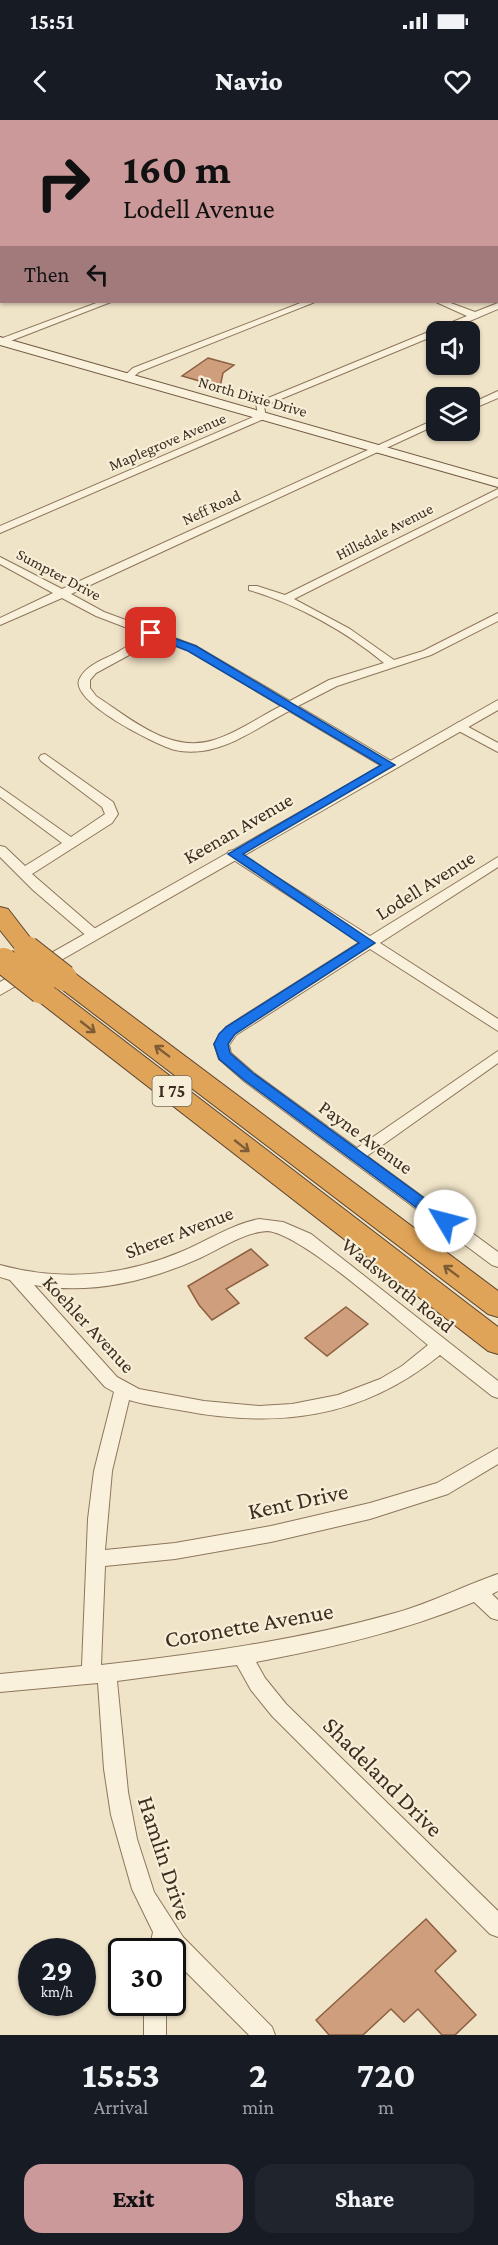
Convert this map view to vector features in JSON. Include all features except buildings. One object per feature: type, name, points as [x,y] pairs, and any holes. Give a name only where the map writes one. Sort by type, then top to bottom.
[{"type":"highway","points":[[0,914],[27,949]]},
{"type":"highway","name":"I 75","points":[[0,928],[498,1306]]},
{"type":"highway","name":"I 75","points":[[2,960],[498,1343]]},
{"type":"main road","name":"North Dixie Drive","points":[[0,341],[498,483]]},
{"type":"street","points":[[0,341],[103,303]]},
{"type":"street","points":[[127,378],[133,371],[307,303]]},
{"type":"street","points":[[444,303],[474,315]]},
{"type":"street","points":[[263,416],[259,405],[498,306]]},
{"type":"street","points":[[480,402],[498,394]]},
{"type":"street","name":"Maplegrove Avenue","points":[[0,530],[263,416]]},
{"type":"street","name":"Neff Road","points":[[0,622],[426,426]]},
{"type":"street","name":"Hillsdale Avenue","points":[[286,600],[498,492]]},
{"type":"street","name":"Sumpter Drive","points":[[0,560],[100,614],[192,648],[389,765]]},
{"type":"street","points":[[253,588],[286,600],[375,649],[392,664]]},
{"type":"street","points":[[151,633],[127,652],[92,670],[83,682],[84,688],[92,699],[151,737],[169,745],[202,747],[221,742],[333,684],[436,649],[498,616]]},
{"type":"street","name":"Keenan Avenue","points":[[0,989],[498,704]]},
{"type":"street","points":[[459,726],[498,748]]},
{"type":"street","points":[[24,872],[107,820],[112,814],[111,810],[85,785],[45,758]]},
{"type":"street","points":[[0,791],[70,842]]},
{"type":"street","points":[[0,850],[38,887],[94,935]]},
{"type":"street","points":[[234,854],[498,1026]]},
{"type":"street","name":"Lodell Avenue","points":[[223,1040],[231,1031],[498,861]]},
{"type":"street","name":"Payne Avenue","points":[[223,1040],[221,1044],[224,1055],[249,1077],[498,1261]]},
{"type":"street","points":[[357,1156],[498,1056]]},
{"type":"street","name":"Sherer Avenue","points":[[8,1274],[61,1280],[122,1277],[159,1268],[250,1227],[266,1224]]},
{"type":"street","name":"Wadsworth Road","points":[[266,1224],[287,1228],[313,1244],[498,1391]]},
{"type":"street","name":"Koehler Avenue","points":[[8,1274],[111,1382],[123,1390],[135,1395],[233,1412],[292,1411],[339,1402],[371,1391],[408,1371],[440,1345]]},
{"type":"street","name":"Hamlin Drive","points":[[123,1390],[103,1471],[97,1520],[99,1674],[118,1805],[142,1890],[164,1930],[163,1938]]},
{"type":"street","name":"Kent Drive","points":[[96,1559],[175,1551],[271,1534],[370,1511],[442,1489],[498,1455]]},
{"type":"street","name":"Coronette Avenue","points":[[0,1683],[99,1674],[242,1656],[362,1631],[436,1609],[498,1582]]},
{"type":"street","points":[[477,1593],[498,1612]]},
{"type":"street","name":"Shadeland Drive","points":[[242,1656],[258,1684],[279,1710],[498,1926]]},
{"type":"street","points":[[164,1930],[175,1945],[264,2035]]},
{"type":"street","points":[[155,2016],[155,2035]]},
{"type":"route","points":[[151,633],[192,648],[389,765],[234,854],[368,943],[231,1031],[224,1037],[221,1044],[224,1055],[249,1077],[445,1221]]}]
